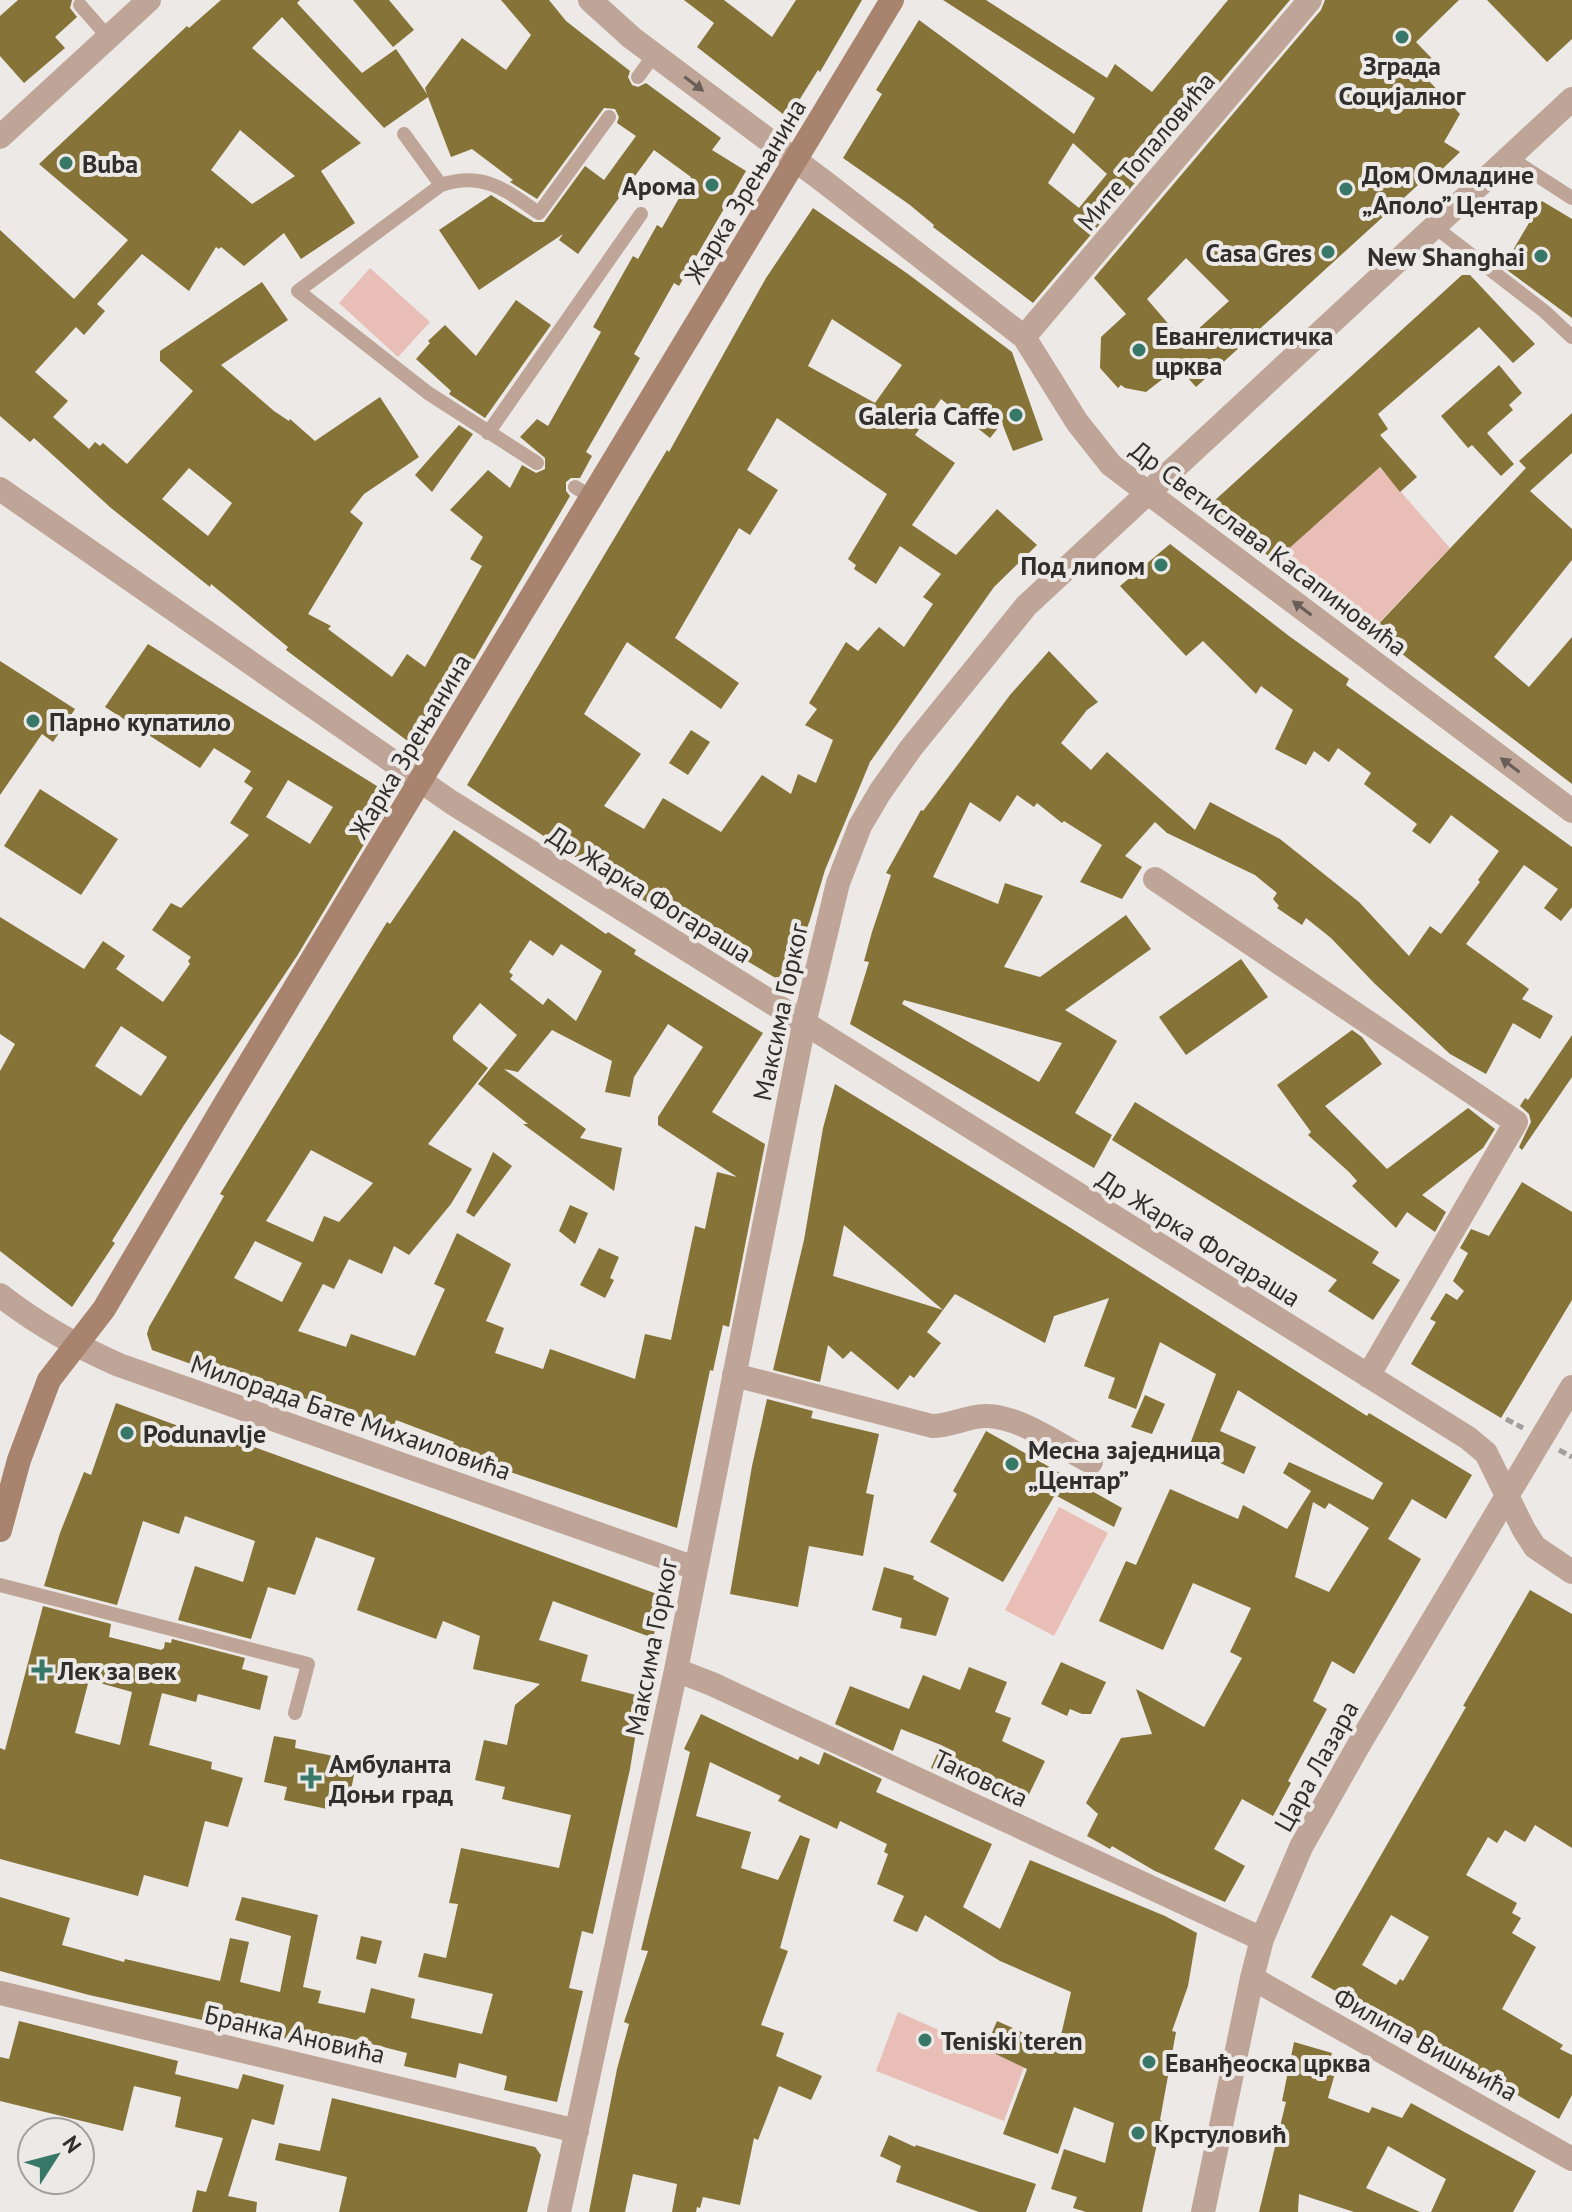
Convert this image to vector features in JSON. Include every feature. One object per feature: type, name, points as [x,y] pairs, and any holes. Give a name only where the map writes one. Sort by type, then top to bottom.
[{"type":"street","points":[[0,137],[149,0]]},
{"type":"street","name":"Др Светислава Касапиновића","points":[[590,0],[654,55],[1024,337],[1077,422],[1111,465],[1572,811]]},
{"type":"street","name":"Жарка Зрењанина","points":[[0,1530],[49,1380],[104,1309],[420,782],[584,493],[797,161],[892,0]]},
{"type":"street","name":"Мите Топаловића","points":[[1024,337],[1310,0]]},
{"type":"street","name":"Максима Горког","points":[[559,2212],[676,1670],[804,1024],[838,883],[860,826],[880,792],[921,736],[1026,606],[1572,99]]},
{"type":"street","name":"Др Жарка Фогараша","points":[[0,489],[420,782],[1468,1438],[1486,1453],[1535,1547],[1572,1572]]},
{"type":"street","points":[[1155,879],[1516,1122],[1368,1376]]},
{"type":"street","name":"Милорада Бате Михаиловића","points":[[0,1295],[24,1314],[76,1345],[119,1365],[695,1568]]},
{"type":"street","points":[[734,1375],[932,1426],[947,1426],[984,1416],[1013,1420],[1091,1462]]},
{"type":"street","name":"Цара Лазара","points":[[1203,2212],[1262,1939],[1301,1847],[1572,1387]]},
{"type":"street","name":"Таковска","points":[[676,1670],[1262,1939]]},
{"type":"street","name":"Филипа Вишњића","points":[[1252,1978],[1572,2159]]},
{"type":"street","name":"Бранка Ановића","points":[[0,1993],[577,2131]]},
{"type":"lane","points":[[80,5],[108,37]]},
{"type":"lane","points":[[638,77],[654,55]]},
{"type":"lane","points":[[537,463],[428,393],[298,291],[441,185],[460,179],[498,185],[539,213],[609,117]]},
{"type":"lane","points":[[404,134],[441,185]]},
{"type":"lane","points":[[1510,158],[1572,198]]},
{"type":"lane","points":[[488,433],[641,214]]},
{"type":"lane","points":[[1435,227],[1544,311],[1572,337]]},
{"type":"lane","points":[[0,1585],[308,1664],[295,1713]]},
{"type":"shaded area","points":[[370,268],[430,322],[398,357],[339,303]]},
{"type":"shaded area","points":[[1379,467],[1450,548],[1371,631],[1275,561]]},
{"type":"shaded area","points":[[1059,1507],[1108,1533],[1054,1636],[1005,1610]]},
{"type":"shaded area","name":"Teniski teren","points":[[898,2012],[1024,2067],[1004,2121],[876,2071]]},
{"type":"building","points":[[18,0],[72,0],[70,8],[77,17],[55,37],[65,48],[24,83],[0,56],[0,16]]},
{"type":"building","points":[[221,0],[300,0],[297,3],[362,73],[396,49],[427,94],[425,88],[462,38],[506,70],[531,35],[501,0],[549,0],[566,21],[630,71],[628,77],[632,85],[638,87],[646,83],[721,138],[712,150],[746,171],[679,286],[674,283],[634,354],[640,358],[586,452],[592,456],[580,478],[571,478],[566,482],[566,491],[570,496],[421,751],[286,650],[288,647],[211,584],[210,587],[111,508],[34,438],[30,442],[0,416],[0,230],[74,299],[128,240],[39,164],[187,26],[189,28]],"holes":[[[282,17],[384,128],[428,97],[451,157],[472,149],[513,180],[510,182],[537,199],[604,108],[615,109],[619,117],[617,123],[636,136],[604,180],[585,166],[544,222],[534,222],[491,195],[439,230],[479,290],[563,234],[559,240],[578,254],[654,150],[691,177],[662,228],[657,225],[638,259],[633,256],[593,327],[601,332],[548,426],[537,419],[520,437],[545,458],[545,469],[536,473],[522,465],[510,488],[488,470],[450,510],[483,537],[470,559],[482,566],[425,667],[407,654],[392,677],[328,629],[331,626],[308,614],[363,523],[350,512],[364,494],[419,457],[380,397],[315,441],[290,419],[274,411],[221,365],[288,320],[262,282],[160,351],[160,361],[193,391],[127,464],[103,443],[100,446],[95,442],[89,449],[53,417],[68,401],[35,372],[76,327],[84,335],[105,311],[97,304],[142,254],[189,291],[216,247],[221,247],[244,266],[284,233],[301,259],[355,223],[321,171],[361,143],[252,48]],[[240,130],[295,176],[252,204],[211,170]],[[189,468],[232,503],[208,536],[162,499]]]},
{"type":"building","points":[[353,0],[389,0],[414,30],[393,47]]},
{"type":"building","points":[[684,0],[724,0],[772,37],[796,0],[862,0],[820,72],[818,70],[788,118],[697,47],[714,23]]},
{"type":"building","points":[[943,0],[986,0],[1107,78],[1115,64],[1152,92],[1228,0],[1290,0],[1033,303],[933,227],[910,205],[843,158],[882,94],[876,90],[919,20],[1074,134],[1095,98]],"holes":[[[1073,143],[1107,174],[1079,208],[1048,183]]]},
{"type":"building","points":[[1325,0],[1459,0],[1416,42],[1442,69],[1429,81],[1460,114],[1444,142],[1460,152],[1432,179],[1429,175],[1196,387],[1178,367],[1146,392],[1121,385],[1118,388],[1100,368],[1101,337],[1126,314],[1094,278],[1321,10]],"holes":[[[1186,258],[1229,301],[1184,342],[1147,299]]]},
{"type":"building","points":[[1487,0],[1572,0],[1572,39],[1547,62]]},
{"type":"building","name":"New Shanghai","points":[[1542,201],[1572,219],[1572,318],[1503,267]]},
{"type":"building","points":[[813,208],[1012,352],[1043,440],[1013,451],[1002,423],[990,438],[941,399],[915,435],[955,463],[912,525],[956,555],[997,509],[1037,545],[994,587],[870,762],[825,870],[786,984],[614,883],[467,785],[667,450],[669,452],[766,278]],"holes":[[[832,319],[902,365],[875,403],[808,366]],[[777,418],[887,494],[848,559],[856,565],[854,569],[876,584],[900,546],[941,574],[923,597],[933,604],[904,647],[879,627],[858,651],[846,642],[809,703],[817,709],[805,725],[833,740],[816,783],[798,774],[791,794],[762,775],[721,832],[663,798],[644,829],[604,806],[641,754],[584,714],[627,642],[721,709],[739,683],[675,638],[739,528],[750,535],[778,490],[747,470]]]},
{"type":"building","points":[[1462,275],[1470,275],[1535,344],[1513,363],[1479,327],[1378,414],[1388,429],[1380,435],[1417,477],[1400,492],[1380,467],[1275,561],[1215,514],[1213,502]]},
{"type":"building","points":[[516,300],[551,325],[485,418],[449,394],[451,391],[416,359],[430,343],[428,341],[445,325],[476,356]]},
{"type":"building","points":[[1499,365],[1522,393],[1509,405],[1513,410],[1487,433],[1514,464],[1501,476],[1472,445],[1468,448],[1441,416]]},
{"type":"building","points":[[1572,413],[1572,453],[1530,491],[1572,529],[1572,560],[1494,657],[1529,687],[1572,637],[1572,784],[1372,631],[1526,468],[1519,461]]},
{"type":"building","points":[[459,425],[473,434],[432,492],[415,475]]},
{"type":"building","points":[[1170,544],[1349,679],[1346,685],[1572,847],[1572,907],[1561,921],[1544,908],[1558,889],[1524,865],[1466,944],[1529,989],[1522,999],[1553,1016],[1540,1039],[1513,1023],[1486,1074],[1450,1054],[1331,938],[1306,918],[1302,925],[1277,908],[1279,906],[1273,899],[1277,893],[1255,875],[1167,833],[1155,822],[1125,856],[1142,867],[1122,899],[1080,882],[1102,845],[1064,821],[1062,823],[1037,803],[1034,807],[1017,795],[1000,822],[970,802],[933,877],[998,904],[1005,883],[1043,896],[1004,967],[1040,977],[1126,915],[1151,949],[1065,1010],[1117,1041],[1075,1113],[1112,1135],[1094,1168],[850,1024],[869,962],[864,961],[891,875],[886,873],[921,810],[1010,695],[1049,651],[1098,702],[1087,710],[1061,743],[1091,770],[1107,752],[1195,830],[1210,802],[1280,839],[1359,902],[1409,956],[1430,926],[1441,934],[1480,882],[1478,880],[1499,851],[1451,815],[1430,844],[1412,831],[1417,824],[1364,784],[1371,773],[1338,748],[1329,762],[1314,751],[1306,765],[1275,749],[1293,710],[1261,686],[1256,694],[1203,641],[1186,656],[1120,586]],"holes":[[[904,1000],[1062,1043],[1039,1082],[902,1004]]]},
{"type":"building","points":[[148,644],[393,796],[297,956],[184,1125],[112,1241],[115,1243],[72,1307],[0,1251],[0,1071],[15,1044],[0,1034],[0,917],[84,969],[103,941],[125,956],[116,969],[163,1002],[190,964],[188,961],[191,957],[152,930],[171,903],[181,908],[249,835],[230,823],[253,788],[244,782],[251,771],[214,748],[200,768],[105,707]],"holes":[[[288,780],[333,807],[310,844],[266,817]],[[121,1026],[167,1057],[141,1096],[95,1066]]]},
{"type":"building","name":"Парно купатило","points":[[0,661],[75,709],[53,742],[42,734],[0,795]]},
{"type":"building","points":[[691,730],[710,742],[688,775],[669,763]]},
{"type":"building","points":[[40,789],[118,839],[81,895],[4,846]]},
{"type":"building","points":[[454,830],[606,934],[608,932],[636,950],[634,954],[763,1033],[712,1112],[765,1144],[729,1327],[723,1325],[713,1371],[710,1370],[677,1528],[489,1465],[451,1448],[454,1442],[396,1420],[393,1428],[152,1350],[147,1334],[149,1327],[224,1196],[220,1194],[387,922],[390,924]],"holes":[[[530,940],[553,956],[561,944],[602,971],[576,1021],[548,998],[543,1005],[510,979],[513,975],[509,972]],[[480,1003],[517,1035],[478,1084],[528,1124],[523,1124],[614,1191],[622,1148],[580,1138],[586,1129],[504,1069],[518,1072],[552,1030],[612,1061],[605,1092],[630,1097],[634,1077],[668,1024],[703,1047],[658,1117],[658,1125],[737,1177],[717,1172],[705,1229],[695,1226],[671,1340],[645,1334],[635,1379],[550,1349],[543,1369],[495,1353],[504,1328],[486,1321],[511,1264],[457,1233],[434,1284],[445,1289],[415,1356],[351,1334],[346,1347],[298,1331],[323,1284],[334,1289],[349,1259],[382,1274],[394,1246],[409,1255],[451,1204],[472,1169],[428,1144],[488,1068],[453,1040]],[[311,1150],[373,1183],[339,1222],[324,1216],[313,1242],[266,1221]],[[255,1241],[302,1263],[282,1302],[234,1278]]]},
{"type":"building","points":[[1241,959],[1268,997],[1186,1055],[1159,1017]]},
{"type":"building","points":[[1352,1030],[1362,1037],[1382,1064],[1325,1106],[1387,1169],[1468,1108],[1495,1129],[1483,1148],[1422,1195],[1446,1212],[1435,1232],[1407,1212],[1396,1228],[1352,1186],[1357,1181],[1349,1172],[1308,1135],[1311,1132],[1277,1085]]},
{"type":"building","points":[[1572,1035],[1572,1077],[1522,1150],[1519,1147],[1531,1122],[1529,1114],[1520,1106],[1525,1098],[1528,1100]]},
{"type":"building","points":[[835,1084],[1066,1225],[1367,1416],[1369,1413],[1472,1475],[1446,1519],[1412,1499],[1388,1539],[1421,1559],[1354,1674],[1332,1661],[1313,1701],[1327,1709],[1273,1816],[1242,1799],[1214,1849],[1245,1866],[1225,1902],[1087,1836],[1098,1814],[1086,1803],[1121,1738],[1152,1734],[1136,1689],[1204,1727],[1242,1658],[1230,1652],[1251,1608],[1193,1583],[1163,1650],[1099,1621],[1126,1561],[1136,1565],[1170,1489],[1238,1519],[1243,1505],[1287,1529],[1311,1491],[1283,1473],[1289,1462],[1373,1500],[1383,1483],[1238,1390],[1220,1431],[1256,1447],[1244,1474],[1189,1447],[1216,1374],[1160,1342],[1136,1409],[1108,1398],[1115,1378],[1084,1366],[1109,1298],[1054,1316],[1045,1343],[955,1294],[927,1332],[941,1343],[914,1378],[910,1375],[898,1390],[851,1351],[843,1359],[828,1345],[820,1382],[773,1370],[804,1240],[823,1128]],"holes":[[[844,1225],[943,1310],[833,1276]],[[1313,1502],[1325,1509],[1329,1503],[1369,1528],[1329,1592],[1295,1577]]]},
{"type":"building","points":[[1135,1102],[1379,1252],[1372,1263],[1400,1280],[1373,1320],[1328,1291],[1337,1280],[1112,1140]]},
{"type":"building","points":[[493,1152],[512,1166],[474,1217],[466,1212]]},
{"type":"building","points":[[1522,1182],[1572,1212],[1572,1300],[1501,1418],[1411,1364],[1436,1322],[1430,1319],[1446,1293],[1457,1300],[1464,1291],[1453,1281],[1468,1253],[1460,1248],[1471,1229],[1489,1236]]},
{"type":"building","points":[[570,1205],[588,1213],[575,1244],[559,1231]]},
{"type":"building","points":[[599,1248],[619,1257],[610,1278],[614,1280],[605,1298],[580,1285]]},
{"type":"building","points":[[1145,1395],[1165,1404],[1152,1434],[1131,1427]]},
{"type":"building","points":[[767,1399],[813,1411],[811,1418],[879,1434],[866,1493],[874,1495],[863,1556],[809,1546],[798,1607],[730,1594]]},
{"type":"building","points":[[116,1403],[230,1445],[232,1439],[395,1498],[657,1594],[663,1602],[653,1638],[553,1601],[539,1640],[588,1655],[581,1681],[636,1695],[630,1719],[638,1720],[593,1934],[582,1931],[569,1988],[583,1991],[557,2102],[504,2090],[507,2076],[459,2063],[456,2078],[404,2066],[407,2053],[340,2036],[337,2050],[89,1995],[0,1971],[0,1897],[70,1918],[62,1945],[124,1962],[125,1959],[220,1981],[230,1938],[249,1942],[240,1982],[280,1992],[291,1936],[235,1920],[242,1897],[318,1915],[303,1987],[321,1991],[318,2003],[365,2013],[371,1988],[415,1999],[411,2018],[482,2034],[493,1994],[418,1977],[424,1953],[446,1958],[458,1904],[449,1903],[461,1848],[559,1868],[571,1815],[502,1799],[505,1787],[475,1780],[484,1740],[507,1745],[515,1705],[540,1684],[473,1669],[480,1636],[443,1621],[436,1639],[357,1610],[375,1558],[316,1537],[295,1595],[268,1587],[251,1639],[178,1620],[195,1566],[243,1582],[255,1541],[185,1516],[179,1534],[143,1521],[117,1605],[44,1586],[60,1533],[84,1472],[91,1475]]},
{"type":"building","points":[[986,1431],[1122,1508],[1114,1527],[1055,1495],[1003,1582],[930,1542],[957,1494],[953,1491]]},
{"type":"building","points":[[884,1567],[914,1576],[913,1579],[949,1598],[936,1636],[900,1628],[902,1618],[872,1610]]},
{"type":"building","points":[[1530,1590],[1572,1614],[1572,1848],[1535,1825],[1525,1842],[1505,1830],[1497,1843],[1488,1837],[1466,1875],[1517,1903],[1512,1913],[1521,1918],[1512,1933],[1536,1947],[1502,2009],[1563,2045],[1560,2049],[1572,2055],[1572,2095],[1559,2119],[1311,1977],[1466,1707],[1463,1706]],"holes":[[[1391,1915],[1429,1937],[1403,1981],[1400,1979],[1396,1985],[1362,1965]]]},
{"type":"building","points":[[43,1606],[111,1624],[109,1637],[161,1650],[165,1642],[171,1643],[172,1639],[245,1658],[242,1669],[268,1676],[260,1710],[198,1694],[196,1702],[162,1693],[149,1745],[212,1762],[211,1769],[243,1778],[228,1827],[205,1821],[188,1887],[144,1875],[138,1896],[0,1859],[0,1748],[5,1750]],"holes":[[[89,1680],[132,1692],[120,1745],[75,1733]]]},
{"type":"building","points":[[1061,1662],[1106,1682],[1091,1714],[1070,1709],[1067,1716],[1041,1704]]},
{"type":"building","points":[[969,1667],[1007,1682],[995,1712],[1011,1718],[1002,1741],[1045,1761],[1022,1809],[931,1768],[941,1745],[901,1729],[893,1751],[835,1724],[850,1686],[909,1709],[923,1675],[960,1690]]},
{"type":"building","points":[[701,1714],[798,1760],[800,1756],[819,1765],[824,1752],[882,1779],[876,1792],[992,1844],[963,1907],[1000,1929],[1030,1860],[1165,1916],[1197,1933],[1188,1986],[1172,2031],[1176,2032],[1162,2121],[1142,2212],[1086,2212],[1073,2208],[1077,2197],[1051,2189],[1064,2149],[1105,2163],[1114,2123],[1074,2107],[1058,2154],[1003,2134],[1027,2069],[985,2049],[997,2021],[1058,2048],[1071,1992],[1000,1961],[925,1915],[917,1932],[893,1921],[904,1896],[877,1884],[888,1854],[884,1852],[887,1844],[840,1821],[837,1829],[778,1801],[781,1796],[710,1762],[696,1816],[751,1832],[741,1868],[778,1880],[800,1835],[810,1839],[780,1948],[788,1951],[761,2025],[784,2033],[776,2056],[822,2076],[811,2100],[779,2086],[758,2140],[754,2138],[740,2205],[703,2197],[696,2212],[672,2212],[677,2184],[633,2174],[625,2212],[589,2212],[629,2024],[624,2022],[648,1951],[641,1950],[690,1752],[684,1749]]},
{"type":"building","points":[[274,1736],[296,1740],[295,1748],[357,1761],[348,1804],[333,1801],[332,1810],[284,1800],[287,1787],[264,1782]]},
{"type":"building","points":[[361,1936],[382,1941],[376,1964],[356,1959]]},
{"type":"building","points":[[19,2021],[178,2061],[175,2074],[238,2089],[243,2074],[284,2085],[274,2125],[252,2119],[228,2196],[257,2202],[256,2212],[192,2212],[197,2190],[206,2192],[223,2138],[175,2127],[181,2097],[134,2086],[123,2131],[96,2124],[96,2116],[62,2116],[0,2101],[0,2057],[9,2059]]},
{"type":"building","points":[[1294,2042],[1332,2053],[1327,2071],[1335,2073],[1328,2098],[1369,2113],[1372,2107],[1402,2118],[1411,2103],[1536,2171],[1513,2212],[1431,2212],[1446,2179],[1388,2146],[1366,2188],[1420,2212],[1354,2212],[1299,2194],[1298,2212],[1259,2212],[1286,2102],[1282,2101]]},
{"type":"building","points":[[332,2098],[535,2147],[541,2155],[527,2212],[339,2212],[347,2177],[275,2160],[279,2143],[320,2151]]},
{"type":"building","points":[[889,2135],[915,2147],[1036,2184],[1026,2212],[979,2212],[896,2182],[901,2166],[880,2156]]},
{"type":"place","name":"Зграда Социјалног","points":[[1402,37]]},
{"type":"place","name":"Buba","points":[[66,163]]},
{"type":"place","name":"Арома","points":[[712,185]]},
{"type":"place","name":"Дом Омладине „Аполо” Центар","points":[[1346,189]]},
{"type":"place","name":"Casa Gres","points":[[1328,252]]},
{"type":"place","name":"New Shanghai","points":[[1541,256]]},
{"type":"place","name":"Евангелистичка црква","points":[[1139,350]]},
{"type":"place","name":"Galeria Caffe","points":[[1016,415]]},
{"type":"place","name":"Под липом","points":[[1161,565]]},
{"type":"place","name":"Парно купатило","points":[[33,721]]},
{"type":"place","name":"Podunavlje","points":[[127,1433]]},
{"type":"place","name":"Месна заједница „Центар”","points":[[1012,1464]]},
{"type":"place","name":"Лек за век","points":[[42,1670]]},
{"type":"place","name":"Амбуланта Доњи град","points":[[311,1778]]},
{"type":"place","name":"Teniski teren","points":[[925,2040]]},
{"type":"place","name":"Еванђеоска црква","points":[[1149,2062]]},
{"type":"place","name":"Крстуловић","points":[[1138,2133]]}]
